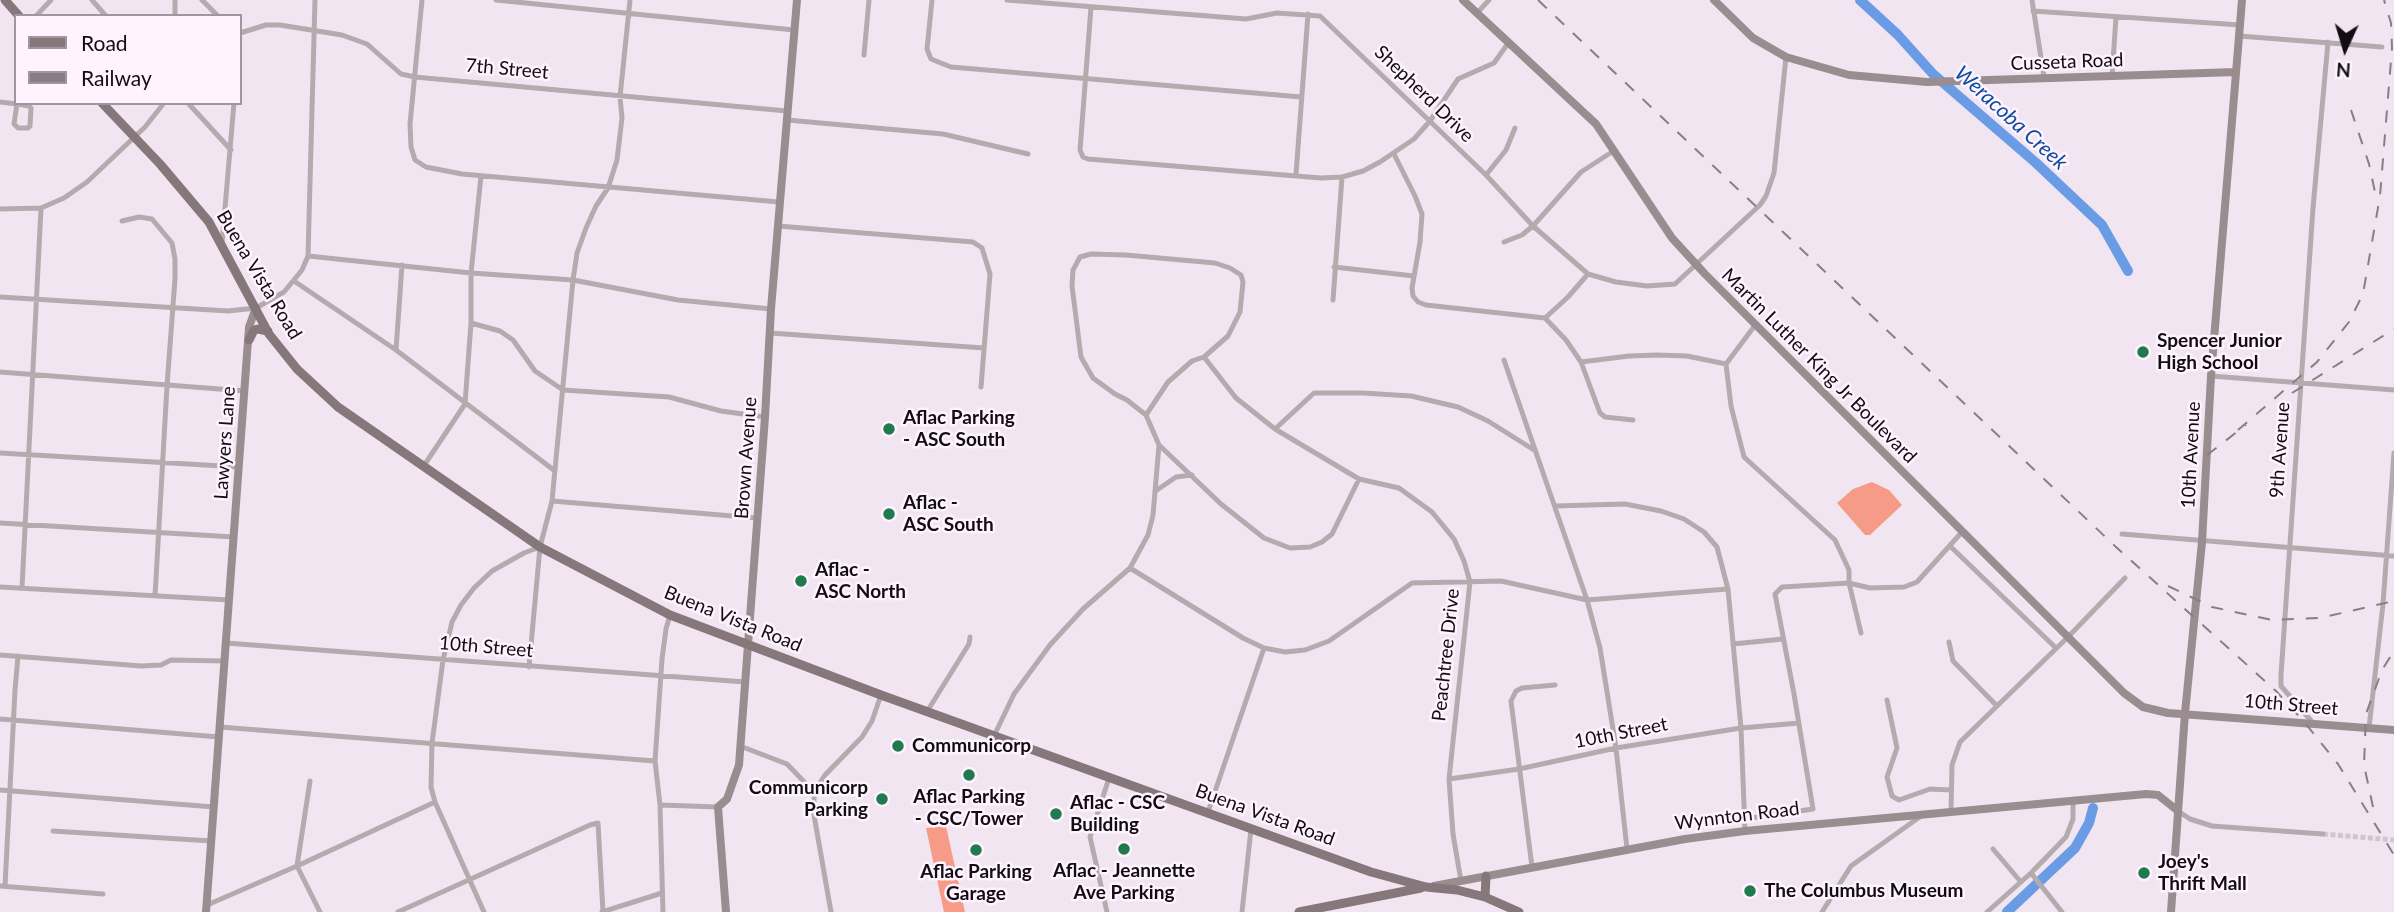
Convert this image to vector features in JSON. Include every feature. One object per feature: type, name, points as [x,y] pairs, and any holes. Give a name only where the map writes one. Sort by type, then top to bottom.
[{"type":"main road","points":[[5,0],[17,14]]},
{"type":"main road","name":"Brown Avenue","points":[[718,807],[727,799],[739,765],[779,202],[797,0]]},
{"type":"main road","name":"Martin Luther King Jr Boulevard","points":[[1463,0],[1596,124],[1672,238],[1697,266],[2123,693],[2143,707],[2168,713],[2185,713]]},
{"type":"main road","name":"Cusseta Road","points":[[1714,0],[1753,38],[1786,57],[1849,75],[1927,82],[2236,72]]},
{"type":"main road","name":"10th Avenue","points":[[2171,912],[2185,713],[2202,542],[2211,376],[2242,0]]},
{"type":"main road","name":"Buena Vista Road","points":[[104,105],[209,222],[268,331],[297,369],[338,407],[540,547],[670,615],[881,695],[1371,872],[1426,887],[1457,890],[1485,897],[1506,909],[1519,912]]},
{"type":"main road","name":"Lawyers Lane","points":[[206,908],[249,327],[257,308]]},
{"type":"main road","points":[[248,340],[258,329],[268,331]]},
{"type":"main road","name":"10th Street","points":[[2185,713],[2394,730]]},
{"type":"main road","name":"Wynnton Road","points":[[1299,912],[1350,907],[1426,887],[1627,849],[1745,831],[2146,794],[2158,795],[2178,811]]},
{"type":"main road","points":[[718,807],[726,912]]},
{"type":"main road","points":[[1485,897],[1486,876]]},
{"type":"street","points":[[38,14],[51,0]]},
{"type":"street","points":[[92,0],[104,14]]},
{"type":"street","points":[[202,0],[216,14]]},
{"type":"street","points":[[0,298],[228,311],[257,308],[284,292],[294,281],[308,256],[315,0]]},
{"type":"street","points":[[422,0],[410,136],[415,160],[426,167],[481,176],[779,202]]},
{"type":"street","points":[[496,0],[794,30]]},
{"type":"street","points":[[529,667],[540,547],[552,501],[573,279],[577,253],[586,228],[608,188],[617,160],[621,137],[620,97],[630,0]]},
{"type":"street","points":[[864,55],[869,0]]},
{"type":"street","points":[[932,0],[928,49],[931,59],[951,67],[1301,97]]},
{"type":"street","points":[[1007,0],[1246,19],[1277,13],[1308,14],[1296,174]]},
{"type":"street","points":[[1477,12],[1489,0]]},
{"type":"street","points":[[2032,0],[2044,78]]},
{"type":"street","points":[[1091,7],[1080,150],[1083,157],[1088,159],[1321,178],[1342,177],[1394,154],[1414,139],[1430,121],[1458,79],[1494,63],[1509,42]]},
{"type":"street","points":[[2033,11],[2240,24]]},
{"type":"street","name":"Shepherd Drive","points":[[1308,14],[1320,16],[1486,175],[1533,226],[1588,274],[1616,282],[1662,287],[1675,284],[1697,266],[1757,208],[1770,190],[1786,57]]},
{"type":"street","points":[[2112,76],[2116,17]]},
{"type":"street","name":"7th Street","points":[[242,32],[266,25],[355,38],[401,74],[415,77],[620,97],[943,134],[1028,154]]},
{"type":"street","points":[[2239,36],[2382,47]]},
{"type":"street","name":"9th Avenue","points":[[2314,723],[2281,686],[2313,208],[2328,42]]},
{"type":"street","points":[[17,105],[14,124],[18,128],[28,128],[31,108],[20,105]]},
{"type":"street","points":[[0,209],[41,208],[64,198],[87,181],[134,137],[156,116],[163,105]]},
{"type":"street","points":[[190,105],[231,150]]},
{"type":"street","points":[[222,246],[234,105]]},
{"type":"street","points":[[1486,175],[1506,150],[1515,128]]},
{"type":"street","points":[[1504,242],[1522,235],[1533,226],[1581,172],[1615,150]]},
{"type":"street","points":[[1394,154],[1422,214],[1413,292],[1418,302],[1545,318],[1566,340],[1581,362],[1600,413],[1605,417],[1633,420]]},
{"type":"street","points":[[422,467],[465,404],[471,323],[471,273],[481,176]]},
{"type":"street","points":[[1333,300],[1342,177]]},
{"type":"street","points":[[22,588],[41,208]]},
{"type":"street","points":[[122,221],[139,217],[152,219],[172,243],[175,279],[166,386],[155,596]]},
{"type":"street","points":[[778,226],[974,242],[982,248],[989,274],[981,387]]},
{"type":"street","points":[[1146,415],[1168,382],[1228,336],[1240,312],[1243,282],[1241,275],[1216,263],[1101,254],[1080,257],[1073,270],[1072,286],[1081,357],[1093,378],[1146,415],[1159,445],[1222,504],[1264,538],[1290,548],[1310,547],[1322,542],[1332,534],[1359,479]]},
{"type":"street","points":[[308,256],[471,273],[573,279],[678,300],[771,309]]},
{"type":"street","points":[[396,350],[402,265]]},
{"type":"street","points":[[1334,267],[1414,276]]},
{"type":"street","points":[[1545,318],[1569,297],[1588,274]]},
{"type":"street","points":[[294,281],[396,350],[555,471]]},
{"type":"street","points":[[471,323],[500,331],[513,340],[535,371],[563,390],[669,397],[721,411],[765,417]]},
{"type":"street","points":[[1756,324],[1726,364],[1731,406],[1744,457],[1835,540],[1849,570],[1849,583],[1861,633]]},
{"type":"street","points":[[770,333],[984,348]]},
{"type":"street","points":[[1581,362],[1657,355],[1687,356],[1726,364]]},
{"type":"street","name":"Peachtree Drive","points":[[1204,357],[1237,398],[1275,429],[1359,479],[1399,488],[1433,512],[1454,539],[1470,582],[1449,779],[1453,834],[1461,881]]},
{"type":"street","points":[[1504,360],[1587,600],[1606,676],[1627,849]]},
{"type":"street","points":[[0,372],[245,391]]},
{"type":"street","points":[[2211,376],[2394,390]]},
{"type":"street","points":[[1275,429],[1314,393],[1363,393],[1411,397],[1458,407],[1488,421],[1534,450]]},
{"type":"street","points":[[994,736],[1014,694],[1050,645],[1083,609],[1130,568],[1148,535],[1157,490],[1159,445]]},
{"type":"street","points":[[0,453],[239,467]]},
{"type":"street","points":[[2369,728],[2391,556],[2394,453]]},
{"type":"street","points":[[1157,490],[1176,477],[1192,475]]},
{"type":"street","points":[[552,501],[757,518]]},
{"type":"street","points":[[1555,506],[1625,504],[1661,512],[1684,519],[1704,532],[1717,547],[1728,589],[1741,728],[1745,831]]},
{"type":"street","points":[[0,523],[234,537]]},
{"type":"street","points":[[1799,723],[1775,594],[1782,587],[1849,583],[1870,588],[1904,587],[1917,582],[1962,532]]},
{"type":"street","points":[[2122,534],[2391,556]]},
{"type":"street","points":[[1950,546],[2056,648]]},
{"type":"street","points":[[484,912],[435,802],[430,777],[443,660],[452,622],[474,588],[492,571],[540,547]]},
{"type":"street","points":[[1130,568],[1201,614],[1264,648],[1285,652],[1305,650],[1329,641],[1412,583],[1502,581],[1587,600],[1728,589]]},
{"type":"street","points":[[1951,811],[1952,765],[1959,742],[2068,637],[2124,578]]},
{"type":"street","points":[[0,587],[229,600]]},
{"type":"street","points":[[663,912],[660,805],[655,761],[661,676],[670,615]]},
{"type":"street","points":[[928,710],[969,644],[970,637]]},
{"type":"street","points":[[1733,644],[1783,639]]},
{"type":"street","points":[[1948,642],[1953,660],[1996,705]]},
{"type":"street","name":"10th Street","points":[[226,643],[744,682]]},
{"type":"street","points":[[1208,812],[1264,648]]},
{"type":"street","points":[[0,655],[141,666],[161,665],[171,660],[225,661]]},
{"type":"street","points":[[18,656],[2,886],[103,894]]},
{"type":"street","points":[[1532,867],[1511,701],[1514,693],[1522,688],[1555,685]]},
{"type":"street","points":[[831,912],[814,815],[814,792],[825,775],[862,737],[872,721],[881,695]]},
{"type":"street","points":[[1887,700],[1898,748],[1887,778],[1892,796],[1899,800],[1930,789],[1951,790]]},
{"type":"street","points":[[0,719],[432,743],[655,761]]},
{"type":"street","name":"10th Street","points":[[1449,779],[1519,769],[1616,748],[1741,728],[1799,723]]},
{"type":"street","name":"Wynnton Road","points":[[1744,818],[1813,809],[1799,723]]},
{"type":"street","points":[[740,746],[788,764],[814,792]]},
{"type":"street","points":[[1107,912],[1090,837],[1109,778]]},
{"type":"street","points":[[310,781],[297,866],[320,912]]},
{"type":"street","points":[[0,790],[214,807]]},
{"type":"street","points":[[1987,912],[2066,837],[2073,819],[2073,801]]},
{"type":"street","points":[[206,908],[435,802]]},
{"type":"street","points":[[660,805],[718,807]]},
{"type":"street","points":[[2178,811],[2190,819],[2212,826],[2323,835]]},
{"type":"street","points":[[1822,912],[1851,866],[1926,813]]},
{"type":"street","points":[[398,912],[598,823],[602,912],[662,893]]},
{"type":"street","points":[[1242,912],[1251,829]]},
{"type":"street","points":[[53,831],[211,841]]},
{"type":"street","points":[[1993,849],[2021,882]]},
{"type":"street","points":[[2031,873],[2062,912]]},
{"type":"shaded area","points":[[1872,482],[1889,490],[1902,505],[1870,535],[1865,535],[1837,503],[1853,489]]},
{"type":"shaded area","points":[[946,826],[965,912],[944,912],[926,828]]},
{"type":"waterway","name":"Weracoba Creek","points":[[1860,0],[1898,35],[1933,74],[2035,162],[2102,225],[2128,271]]},
{"type":"waterway","name":"Weracoba Creek","points":[[2007,912],[2075,848],[2089,823],[2093,808]]},
{"type":"tunnel","points":[[2323,834],[2394,840]]},
{"type":"railway","points":[[1538,0],[2116,547],[2276,691],[2338,764],[2394,855]]},
{"type":"railway","points":[[2238,430],[2317,362],[2349,322],[2363,294],[2380,196],[2392,48],[2391,23],[2384,0]]},
{"type":"railway","points":[[2351,110],[2369,164],[2375,192]]},
{"type":"railway","points":[[2292,393],[2394,329]]},
{"type":"railway","points":[[2207,455],[2246,425]]},
{"type":"railway","points":[[2168,586],[2212,607],[2272,620],[2320,618],[2394,601]]},
{"type":"railway","points":[[2373,807],[2364,765],[2366,714],[2382,670],[2394,651]]},
{"type":"place","name":"Spencer Junior High School","points":[[2143,352]]},
{"type":"place","name":"Aflac Parking - ASC South","points":[[889,429]]},
{"type":"place","name":"Aflac - ASC South","points":[[889,514]]},
{"type":"place","name":"Aflac - ASC North","points":[[801,581]]},
{"type":"place","name":"Communicorp","points":[[898,746]]},
{"type":"place","name":"Aflac Parking - CSC/Tower","points":[[969,775]]},
{"type":"place","name":"Communicorp Parking","points":[[882,799]]},
{"type":"place","name":"Aflac - CSC Building","points":[[1056,814]]},
{"type":"place","name":"Aflac - Jeannette Ave Parking","points":[[1124,849]]},
{"type":"place","name":"Aflac Parking Garage","points":[[976,850]]},
{"type":"place","name":"Joey's Thrift Mall","points":[[2144,873]]},
{"type":"place","name":"The Columbus Museum","points":[[1750,891]]}]
